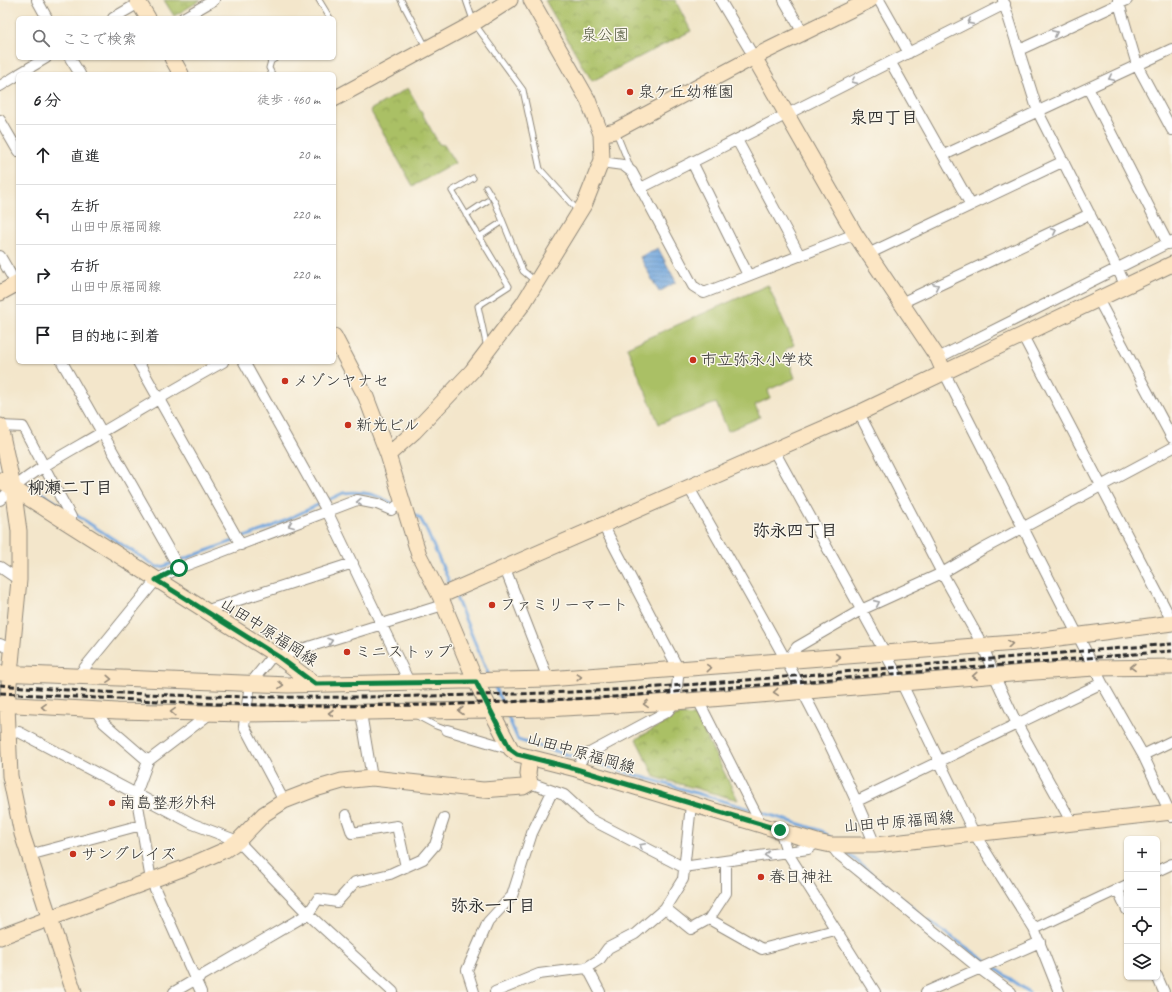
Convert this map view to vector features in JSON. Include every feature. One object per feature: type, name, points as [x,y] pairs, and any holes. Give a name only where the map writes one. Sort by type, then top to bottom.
[{"type":"street","points":[[37,0],[46,16]]},
{"type":"street","points":[[186,16],[214,0]]},
{"type":"street","points":[[336,97],[474,23],[510,0]]},
{"type":"street","points":[[388,455],[414,432],[472,371],[523,304],[585,203],[601,162],[608,133],[531,0]]},
{"type":"street","points":[[720,0],[855,234],[938,358],[1102,683],[1143,755],[1171,813]]},
{"type":"street","points":[[784,0],[803,33]]},
{"type":"street","points":[[608,133],[803,33],[849,4],[870,0]]},
{"type":"street","points":[[879,0],[909,53]]},
{"type":"street","points":[[116,16],[138,1],[147,16]]},
{"type":"street","points":[[1019,50],[1122,1],[1138,65],[1168,113],[1172,130]]},
{"type":"street","points":[[641,188],[891,63],[1004,2],[1038,112],[1126,286]]},
{"type":"street","points":[[944,155],[1172,49]]},
{"type":"street","points":[[22,72],[43,60]]},
{"type":"street","points":[[71,60],[79,72]]},
{"type":"street","points":[[173,60],[180,72]]},
{"type":"street","points":[[891,63],[971,205]]},
{"type":"street","points":[[0,86],[16,76]]},
{"type":"street","points":[[938,358],[1170,243],[1088,88]]},
{"type":"street","points":[[0,120],[16,148]]},
{"type":"street","points":[[737,140],[800,256]]},
{"type":"street","points":[[868,254],[1064,161]]},
{"type":"street","points":[[601,162],[623,165],[632,172],[693,286],[704,293],[855,234]]},
{"type":"street","points":[[692,162],[748,276]]},
{"type":"street","points":[[901,303],[1090,214]]},
{"type":"street","points":[[0,256],[16,282]]},
{"type":"street","points":[[284,801],[244,726],[250,684],[270,659],[382,623],[448,595],[504,566],[859,413],[1172,264]]},
{"type":"street","points":[[0,293],[16,285]]},
{"type":"street","points":[[1098,299],[1172,438]]},
{"type":"street","points":[[336,340],[366,397],[388,455],[397,505],[408,517],[419,555],[448,595],[487,681],[548,679],[678,670],[983,646],[1079,637],[1172,622],[1023,336]]},
{"type":"street","points":[[63,364],[179,568]]},
{"type":"street","points":[[139,364],[241,545]]},
{"type":"street","points":[[0,500],[13,479],[43,466],[158,398],[219,364]]},
{"type":"street","points":[[245,364],[327,511],[410,684]]},
{"type":"street","points":[[859,413],[942,573],[983,646],[994,675],[1017,724],[1072,823]]},
{"type":"street","points":[[70,521],[63,503],[22,427],[0,426],[13,479],[19,531],[19,580],[14,651],[5,673],[4,705],[8,734],[5,777],[22,834],[74,992]]},
{"type":"street","points":[[787,661],[797,646],[860,610],[942,573],[1172,448]]},
{"type":"street","points":[[773,449],[860,610],[901,682],[974,833],[1034,929],[1059,992]]},
{"type":"street","name":"山田中原福岡線","points":[[13,479],[70,521],[156,580],[279,657],[315,684],[410,684],[487,681],[510,749],[517,754],[576,769],[691,804],[757,820],[780,830],[824,844],[875,845],[974,833],[1171,813]]},
{"type":"street","points":[[688,486],[787,661],[858,801],[875,845]]},
{"type":"street","points":[[77,677],[156,580],[179,568],[357,500],[378,504],[397,505]]},
{"type":"street","points":[[576,769],[584,756],[668,711],[675,702],[678,670],[602,523]]},
{"type":"street","points":[[204,611],[353,563]]},
{"type":"street","points":[[504,566],[548,679]]},
{"type":"street","points":[[0,567],[19,580]]},
{"type":"street","points":[[0,644],[14,651]]},
{"type":"street","points":[[4,705],[246,714],[496,711],[675,702],[802,690],[1095,668],[1172,667]]},
{"type":"street","points":[[5,673],[250,684],[315,684]]},
{"type":"street","points":[[858,801],[1102,683]]},
{"type":"street","points":[[698,700],[751,804],[757,820]]},
{"type":"street","points":[[95,709],[104,723],[148,761]]},
{"type":"street","points":[[201,992],[151,880],[136,794],[148,761],[211,713]]},
{"type":"street","points":[[361,713],[372,778]]},
{"type":"street","points":[[447,730],[510,749]]},
{"type":"street","points":[[8,734],[19,732],[193,824],[238,841],[308,914],[393,992]]},
{"type":"street","points":[[1143,755],[1172,741]]},
{"type":"street","points":[[530,757],[528,774],[530,783]]},
{"type":"street","points":[[0,937],[151,880],[225,850],[238,841],[264,814],[284,801],[342,782],[372,778],[483,790],[523,787],[530,783]]},
{"type":"street","points":[[530,783],[564,795],[590,819],[683,867],[808,849],[824,844],[980,969],[1011,992]]},
{"type":"street","points":[[474,992],[466,970],[488,922],[512,896],[532,833],[552,792]]},
{"type":"street","points":[[495,992],[539,974],[588,967],[600,958],[608,948],[635,934],[665,908],[683,879],[683,867],[691,804]]},
{"type":"street","points":[[346,815],[352,833],[397,826],[406,867]]},
{"type":"street","points":[[174,992],[308,914],[318,899],[337,902],[355,882],[390,874],[423,859],[435,845],[444,818]]},
{"type":"street","points":[[29,855],[141,825]]},
{"type":"street","points":[[780,830],[787,852],[875,992]]},
{"type":"street","points":[[665,908],[691,929],[709,919],[726,893],[726,861]]},
{"type":"street","points":[[1160,870],[1172,864]]},
{"type":"street","points":[[1034,929],[1122,887],[1127,908]]},
{"type":"street","points":[[709,919],[762,949],[835,930]]},
{"type":"street","points":[[926,992],[1040,942]]},
{"type":"street","points":[[588,967],[600,992]]},
{"type":"street","points":[[1159,980],[1164,992]]},
{"type":"lane","points":[[319,0],[329,16]]},
{"type":"lane","points":[[401,0],[426,48]]},
{"type":"lane","points":[[466,0],[474,23],[523,90],[540,169],[579,212]]},
{"type":"lane","points":[[271,72],[269,68],[273,60]]},
{"type":"lane","points":[[608,133],[632,172]]},
{"type":"lane","points":[[473,178],[452,191],[509,286],[478,306],[487,351]]},
{"type":"lane","points":[[486,187],[495,202],[523,271],[536,282]]},
{"type":"lane","points":[[466,215],[487,201]]},
{"type":"lane","points":[[479,237],[499,224]]},
{"type":"lane","points":[[411,713],[447,730]]},
{"type":"green space","points":[[164,0],[201,0],[174,16]]},
{"type":"green space","name":"泉公園","points":[[545,0],[675,0],[691,31],[592,81]]},
{"type":"green space","points":[[408,88],[439,144],[444,145],[455,163],[413,186],[370,110]]},
{"type":"green space","points":[[768,285],[794,345],[785,350],[795,378],[768,390],[770,398],[755,405],[760,417],[728,431],[716,403],[659,424],[627,347]]},
{"type":"green space","points":[[678,715],[696,716],[738,800],[655,777],[636,739]]},
{"type":"water","points":[[658,248],[676,282],[659,292],[640,257]]},
{"type":"waterway","points":[[24,482],[60,505]]},
{"type":"waterway","points":[[73,513],[157,567],[162,567],[269,528],[343,493],[357,492],[370,494],[394,504]]},
{"type":"waterway","points":[[412,513],[420,518],[425,527],[451,586]]},
{"type":"waterway","points":[[455,595],[489,676]]},
{"type":"waterway","points":[[494,685],[503,705]]},
{"type":"waterway","points":[[507,714],[518,740],[750,809]]},
{"type":"waterway","points":[[757,811],[822,831],[832,839]]},
{"type":"waterway","points":[[845,851],[923,917]]},
{"type":"waterway","points":[[928,920],[987,962]]},
{"type":"waterway","points":[[991,965],[1029,992]]},
{"type":"railway","points":[[0,685],[159,695],[265,697],[372,697],[528,694],[699,684],[1172,644]]},
{"type":"railway","points":[[0,693],[216,704],[314,706],[439,705],[614,697],[1172,651]]},
{"type":"place","name":"泉ケ丘幼稚園","points":[[630,92]]},
{"type":"place","name":"市立弥永小学校","points":[[693,360]]},
{"type":"place","name":"メゾンヤナセ","points":[[285,381]]},
{"type":"place","name":"新光ビル","points":[[348,425]]},
{"type":"place","name":"ファミリーマート","points":[[492,605]]},
{"type":"place","name":"ミニストップ","points":[[347,652]]},
{"type":"place","name":"南島整形外科","points":[[112,803]]},
{"type":"place","name":"サングレイズ","points":[[73,854]]},
{"type":"place","name":"春日神社","points":[[761,877]]},
{"type":"district","name":"泉四丁目","points":[[884,117]]},
{"type":"district","name":"柳瀬二丁目","points":[[70,487]]},
{"type":"district","name":"弥永四丁目","points":[[795,530]]},
{"type":"district","name":"弥永一丁目","points":[[493,905]]},
{"type":"route","points":[[179,568],[156,580],[279,657],[315,684],[476,682],[510,749],[517,754],[576,769],[780,830]]}]
